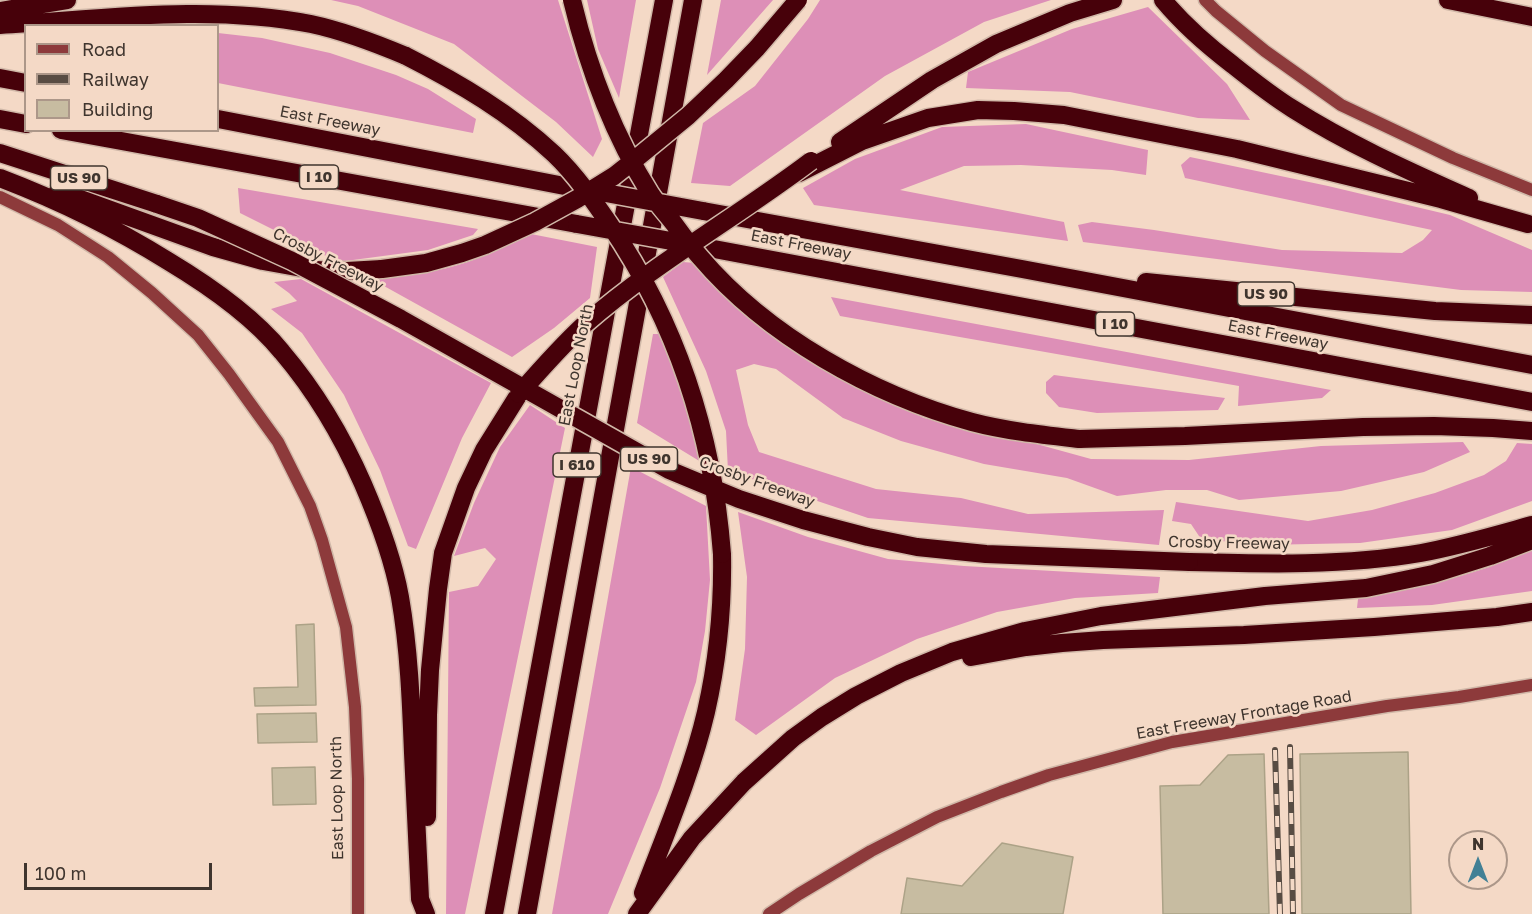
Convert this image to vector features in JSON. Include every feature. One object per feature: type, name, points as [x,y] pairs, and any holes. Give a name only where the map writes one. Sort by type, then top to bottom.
[{"type":"highway","points":[[0,10],[67,0]]},
{"type":"highway","points":[[572,0],[591,68],[619,138],[651,194],[700,258],[761,317],[794,341],[906,400],[974,422],[1079,439],[1196,436],[1363,427],[1434,426],[1532,431]]},
{"type":"highway","name":"East Loop North","points":[[494,914],[664,0]]},
{"type":"highway","name":"I 610","points":[[526,914],[693,0]]},
{"type":"highway","points":[[0,171],[183,237],[263,261],[313,270],[382,269],[426,263],[485,245],[535,222],[614,176],[688,116],[726,80],[798,0]]},
{"type":"highway","points":[[426,914],[428,715],[433,628],[443,553],[479,459],[519,394],[585,324],[609,305],[706,234],[812,164],[932,80],[996,44],[1070,13],[1113,0]]},
{"type":"highway","points":[[1163,0],[1214,50],[1293,109],[1376,154],[1530,225]]},
{"type":"highway","points":[[1448,0],[1532,18]]},
{"type":"highway","points":[[0,25],[148,15],[228,15],[311,25],[360,38],[406,56],[471,91],[524,128],[570,171],[585,190],[618,237],[640,274],[655,303],[690,388],[706,441],[713,476],[722,554],[721,619],[716,663],[705,713],[674,812],[636,914]]},
{"type":"highway","points":[[0,78],[24,83]]},
{"type":"highway","points":[[812,164],[862,141],[928,118],[978,110],[1064,115],[1237,149],[1441,199],[1530,225]]},
{"type":"highway","points":[[0,119],[24,124]]},
{"type":"highway","name":"East Freeway","points":[[219,119],[580,189],[1532,365]]},
{"type":"highway","name":"East Freeway","points":[[72,132],[1532,402]]},
{"type":"highway","name":"Crosby Freeway","points":[[0,153],[198,218],[292,261],[669,470],[739,499],[803,520],[868,537],[917,547],[996,555],[1282,564],[1363,560],[1422,553],[1532,525]]},
{"type":"highway","points":[[0,178],[128,236],[197,279],[243,313],[281,351],[320,402],[338,431],[375,510],[390,557],[399,597],[406,643],[410,698],[420,899],[426,914]]},
{"type":"highway","name":"US 90","points":[[1022,269],[1435,311],[1532,315]]},
{"type":"highway","points":[[636,914],[692,838],[744,782],[822,717],[856,696],[901,673],[952,652],[1025,631],[1136,612],[1265,596],[1366,588],[1433,574],[1532,540]]},
{"type":"highway","points":[[856,696],[909,675],[965,658],[1062,643],[1352,628],[1497,617],[1532,612]]},
{"type":"main road","points":[[1205,0],[1265,51],[1341,105],[1453,158],[1532,190]]},
{"type":"main road","name":"East Loop North","points":[[0,197],[58,225],[108,257],[152,293],[198,335],[230,374],[278,442],[309,506],[322,540],[346,627],[355,706],[358,779],[358,914]]},
{"type":"main road","name":"East Freeway Frontage Road","points":[[769,914],[871,851],[937,817],[1001,792],[1099,760],[1172,742],[1387,705],[1459,697],[1532,685]]},
{"type":"shaded area","points":[[331,0],[558,0],[602,139],[593,157],[556,122],[454,44],[358,6]]},
{"type":"shaded area","points":[[587,0],[636,0],[619,98],[598,49]]},
{"type":"shaded area","points":[[721,0],[773,0],[707,75]]},
{"type":"shaded area","points":[[820,0],[1051,0],[984,22],[885,76],[730,186],[691,183],[703,123],[755,86],[808,19]]},
{"type":"shaded area","points":[[1148,7],[1227,84],[1250,120],[1198,118],[1070,92],[966,88],[968,72],[1072,29]]},
{"type":"shaded area","points":[[219,33],[262,38],[330,53],[396,75],[428,89],[476,119],[473,133],[219,83]]},
{"type":"shaded area","points":[[1026,124],[1148,150],[1146,175],[1112,170],[1021,165],[964,166],[900,190],[1064,222],[1068,241],[814,205],[803,188],[855,159],[942,127]]},
{"type":"shaded area","points":[[1190,157],[1450,215],[1532,250],[1532,292],[1461,290],[1083,242],[1078,225],[1092,222],[1282,250],[1402,253],[1423,240],[1432,230],[1185,178],[1181,165]]},
{"type":"shaded area","points":[[238,188],[478,229],[473,235],[428,250],[338,262],[240,213]]},
{"type":"shaded area","points":[[526,233],[597,247],[590,298],[554,328],[512,357],[366,276],[413,274],[447,268],[484,255]]},
{"type":"shaded area","points":[[683,262],[695,263],[771,335],[841,377],[924,418],[1091,459],[1189,460],[1321,446],[1463,442],[1470,452],[1424,472],[1341,491],[1239,500],[1207,490],[1166,490],[1117,496],[1067,478],[984,464],[901,441],[843,418],[776,369],[754,364],[736,370],[748,425],[759,452],[876,489],[961,498],[1028,514],[1164,510],[1159,545],[868,518],[728,471],[726,431],[706,371],[663,277]]},
{"type":"shaded area","points":[[301,279],[491,383],[462,438],[416,549],[408,546],[380,470],[344,395],[302,333],[271,309],[297,301],[274,282]]},
{"type":"shaded area","points":[[831,297],[1331,390],[1322,398],[1238,406],[1239,386],[840,316]]},
{"type":"shaded area","points":[[653,334],[659,334],[691,413],[701,462],[637,423]]},
{"type":"shaded area","points":[[1054,375],[1225,398],[1218,410],[1097,413],[1059,407],[1046,393],[1046,382]]},
{"type":"shaded area","points":[[530,405],[565,428],[465,914],[446,914],[449,592],[478,586],[496,559],[485,548],[454,556],[474,503],[500,447]]},
{"type":"shaded area","points":[[1517,443],[1532,444],[1532,501],[1452,530],[1360,543],[1262,545],[1201,539],[1191,524],[1172,521],[1176,502],[1308,521],[1372,510],[1435,493],[1484,475],[1506,461]]},
{"type":"shaded area","points":[[631,467],[706,506],[710,580],[705,631],[696,682],[660,788],[608,914],[552,914]]},
{"type":"shaded area","points":[[738,512],[808,537],[888,559],[964,566],[1160,577],[1158,593],[1075,598],[997,612],[917,639],[835,678],[756,735],[735,720],[745,649],[747,577]]},
{"type":"shaded area","points":[[1532,550],[1532,591],[1432,605],[1357,608],[1358,599],[1446,580],[1490,567]]},
{"type":"building","points":[[314,624],[316,705],[255,706],[254,688],[298,687],[296,625]]},
{"type":"building","points":[[316,713],[317,742],[258,743],[257,714]]},
{"type":"building","points":[[1408,752],[1411,914],[1302,914],[1300,754]]},
{"type":"building","points":[[1264,754],[1269,914],[1163,914],[1160,786],[1200,785],[1228,755]]},
{"type":"building","points":[[315,767],[316,804],[273,805],[272,768]]},
{"type":"building","points":[[1002,843],[1073,857],[1063,914],[901,914],[907,878],[962,886]]},
{"type":"railway","points":[[1290,747],[1293,914]]},
{"type":"railway","points":[[1275,750],[1280,914]]}]
